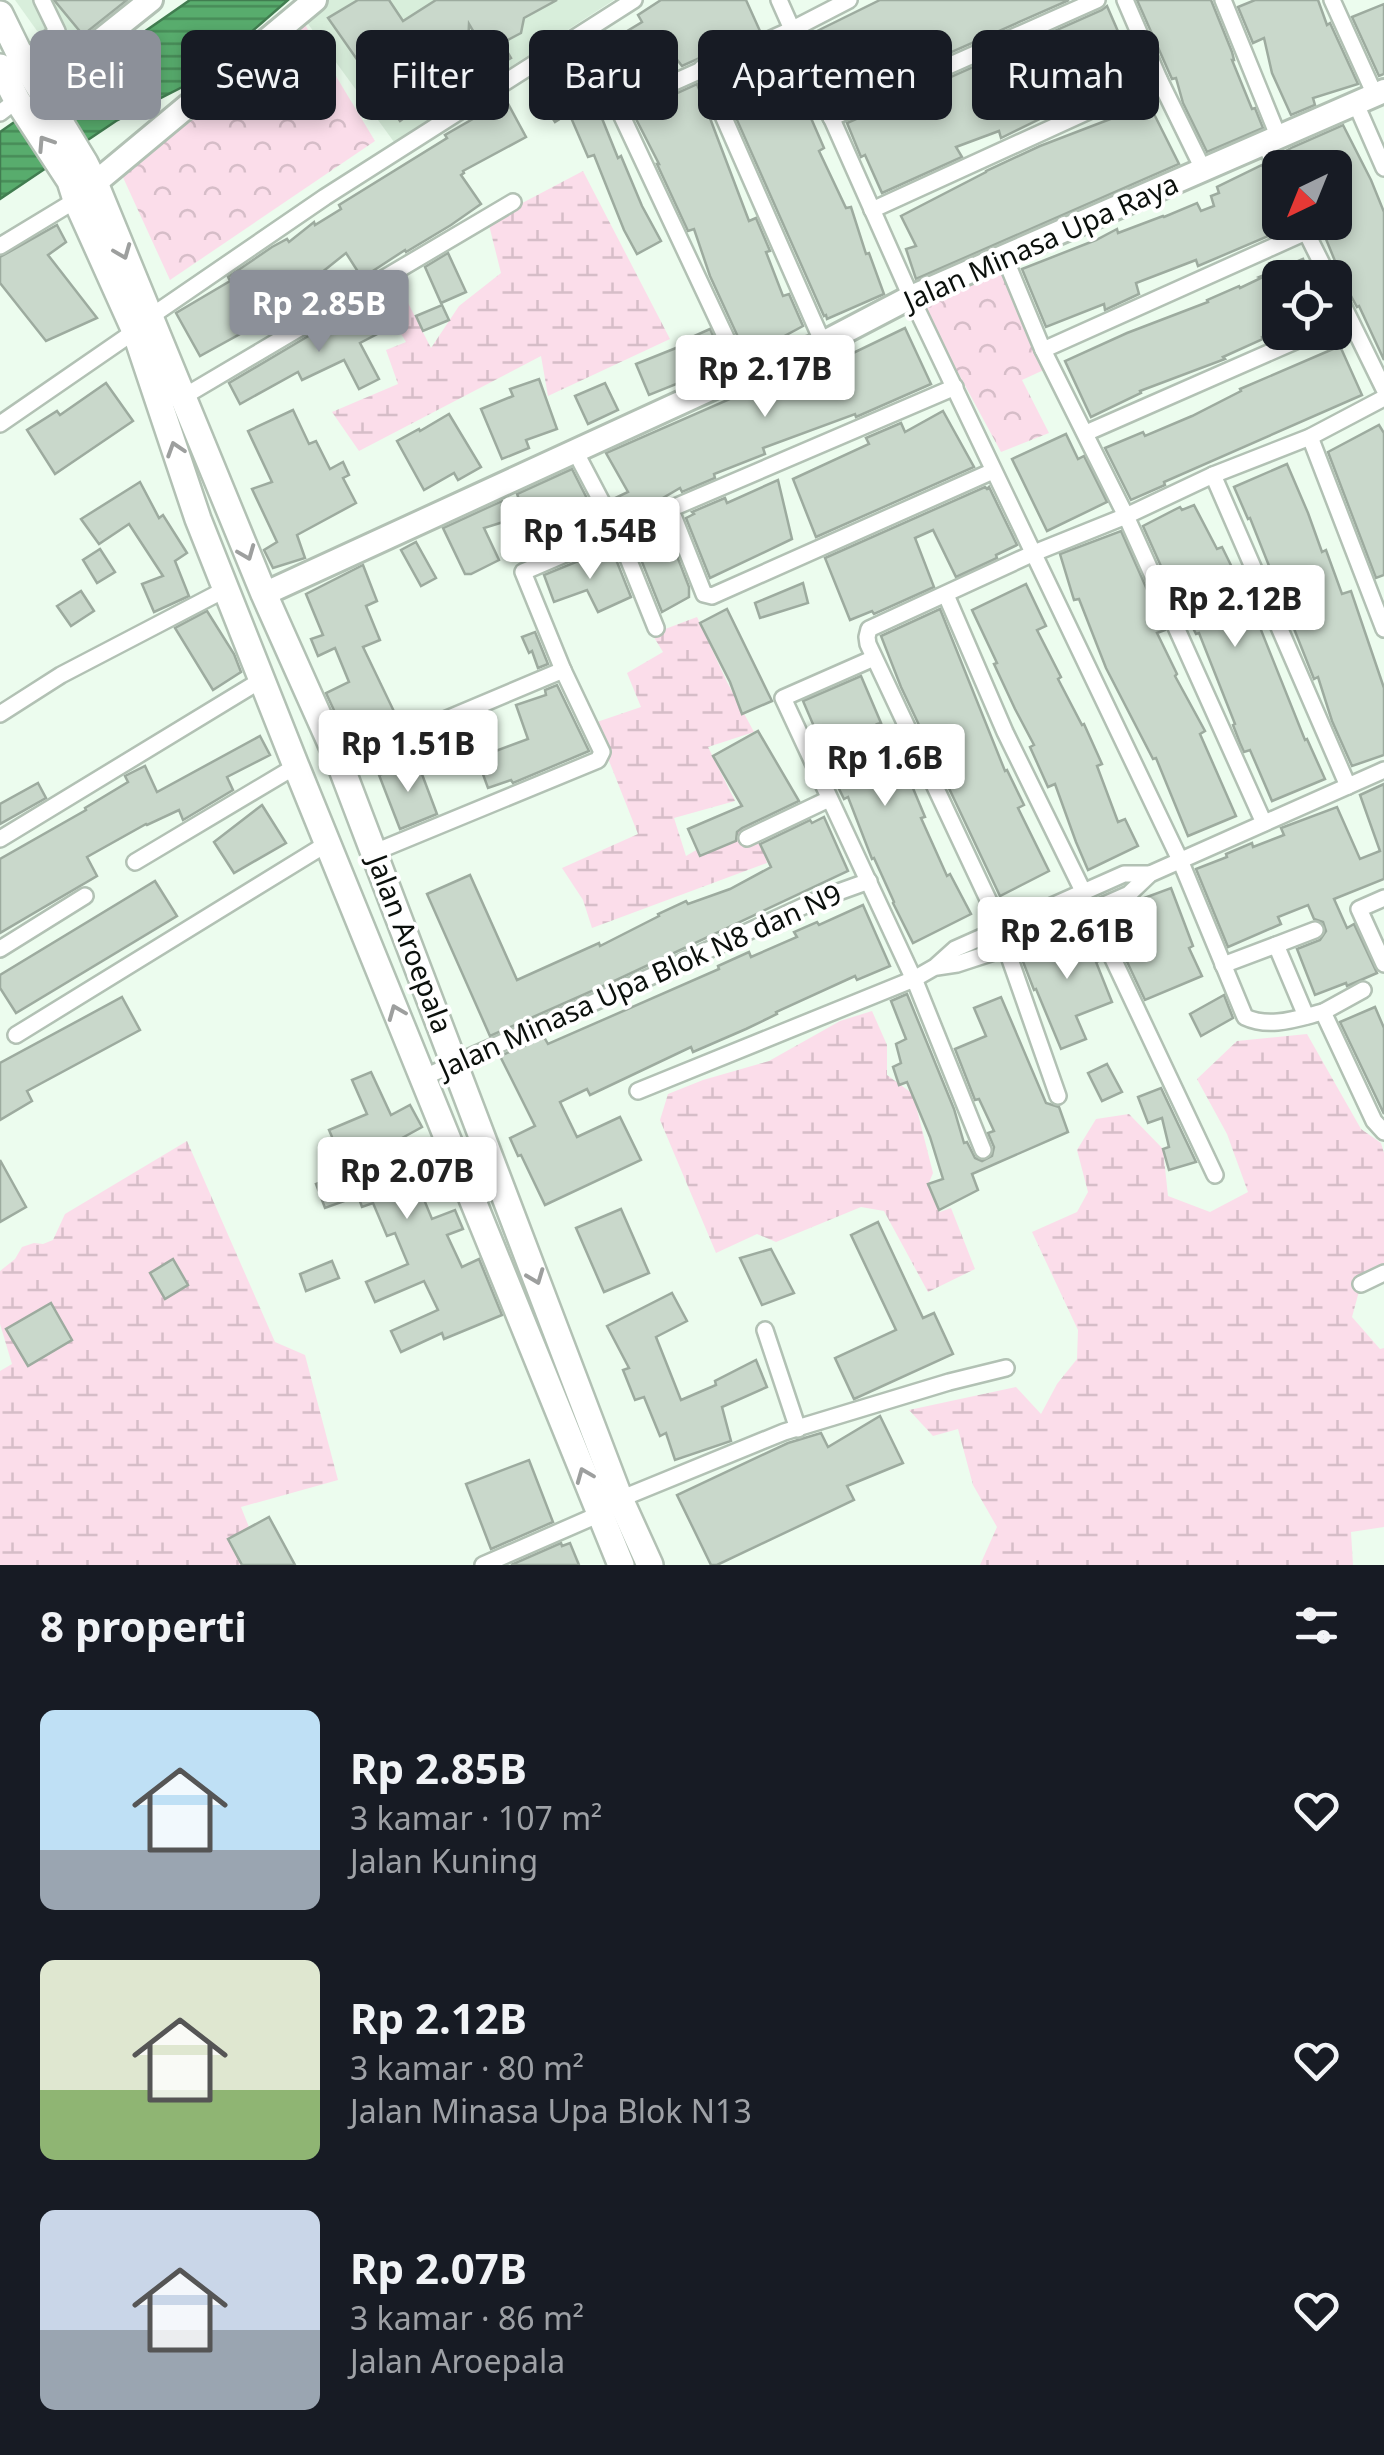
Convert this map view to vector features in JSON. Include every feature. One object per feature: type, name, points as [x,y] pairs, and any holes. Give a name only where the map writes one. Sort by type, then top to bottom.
[{"type":"main road","name":"Jalan Aroepala","points":[[0,14],[20,89],[82,182],[172,404],[264,594],[340,764],[456,1065],[610,1506],[621,1565]]},
{"type":"main road","name":"Jalan Aroepala","points":[[172,404],[198,519],[422,1078],[610,1506],[650,1565]]},
{"type":"street","points":[[20,89],[57,31],[42,0]]},
{"type":"street","points":[[20,89],[92,47],[151,0]]},
{"type":"street","points":[[0,246],[315,0]]},
{"type":"street","points":[[0,424],[324,196],[634,0]]},
{"type":"street","points":[[780,0],[792,29],[849,0]]},
{"type":"street","points":[[952,65],[1097,0]]},
{"type":"street","points":[[1125,0],[1138,30]]},
{"type":"street","points":[[1223,0],[1274,150]]},
{"type":"street","points":[[1332,0],[1372,96],[1384,168]]},
{"type":"street","points":[[698,70],[619,110],[743,374]]},
{"type":"street","points":[[1159,79],[1204,171]]},
{"type":"street","name":"Jalan Minasa Upa Raya","points":[[264,594],[743,374],[822,342],[910,297],[1372,96]]},
{"type":"street","points":[[725,120],[822,342]]},
{"type":"street","points":[[833,120],[910,297],[1180,860],[1246,1017],[1268,1023],[1324,1012],[1363,990]]},
{"type":"street","points":[[872,210],[1069,120]]},
{"type":"street","points":[[172,404],[513,202]]},
{"type":"street","points":[[1043,350],[1278,240]]},
{"type":"street","points":[[1004,256],[1043,350],[1126,516],[1264,823]]},
{"type":"street","points":[[1352,337],[1384,389]]},
{"type":"street","points":[[1086,433],[1275,350]]},
{"type":"street","points":[[375,852],[598,760],[602,752],[523,572],[955,387]]},
{"type":"street","points":[[1001,927],[874,658],[867,640],[870,630],[1214,474],[1310,438],[1384,398]]},
{"type":"street","points":[[1310,438],[1384,628]]},
{"type":"street","points":[[575,451],[616,531],[656,628]]},
{"type":"street","points":[[670,508],[704,594],[712,596],[993,470]]},
{"type":"street","points":[[1214,474],[1348,786]]},
{"type":"street","points":[[0,714],[61,674],[226,589]]},
{"type":"street","points":[[946,595],[1005,732],[1083,891]]},
{"type":"street","points":[[870,881],[783,698],[874,658]]},
{"type":"street","points":[[340,764],[563,670]]},
{"type":"street","points":[[0,839],[263,679]]},
{"type":"street","points":[[135,862],[296,766]]},
{"type":"street","points":[[935,967],[958,964],[1006,948],[1129,894],[1150,874],[1384,770]]},
{"type":"street","points":[[746,838],[828,798]]},
{"type":"street","points":[[16,1035],[328,843]]},
{"type":"street","points":[[638,1091],[914,979],[955,949],[1083,891],[1124,874],[1150,874]]},
{"type":"street","name":"Jalan Minasa Upa Blok N8 dan N9","points":[[422,1078],[818,898],[870,881],[984,1150]]},
{"type":"street","points":[[0,949],[85,896]]},
{"type":"street","points":[[1384,898],[1356,902],[1384,964]]},
{"type":"street","points":[[1090,910],[1215,1175]]},
{"type":"street","points":[[1223,965],[1315,930]]},
{"type":"street","points":[[1276,946],[1306,1016]]},
{"type":"street","points":[[1006,948],[1058,1096]]},
{"type":"street","points":[[1324,1012],[1374,1121],[1384,1132]]},
{"type":"street","points":[[1361,1284],[1384,1272]]},
{"type":"street","points":[[765,1330],[798,1428]]},
{"type":"street","points":[[483,1565],[610,1506],[798,1428],[1006,1368]]},
{"type":"shaded area","points":[[15,0],[144,0],[107,30],[36,30]]},
{"type":"shaded area","points":[[190,0],[288,0],[254,30],[181,30],[181,88],[161,98],[161,30],[147,30]]},
{"type":"shaded area","points":[[326,0],[614,0],[568,30],[529,30],[529,55],[509,68],[509,30],[356,30],[356,90],[336,62],[336,30],[312,30],[303,17]]},
{"type":"shaded area","points":[[30,111],[30,120],[118,120],[0,199],[0,132]]},
{"type":"shaded area","points":[[378,120],[428,120],[394,142]]},
{"type":"green space","points":[[336,76],[356,109],[356,120],[362,120],[375,141],[170,280],[121,173],[186,120],[336,120]]},
{"type":"green space","points":[[583,171],[670,339],[548,396],[541,356],[359,451],[332,412],[398,384],[386,350],[406,342],[379,298],[407,301],[431,348],[459,306],[501,273],[488,221]]},
{"type":"green space","points":[[1002,272],[1048,368],[1022,380],[1049,433],[1001,452],[922,306]]},
{"type":"green space","points":[[697,617],[754,732],[708,747],[735,801],[674,818],[686,856],[752,817],[767,863],[592,928],[583,900],[562,868],[638,834],[594,723],[641,707],[627,673],[663,652],[652,634]]},
{"type":"green space","points":[[872,1011],[887,1045],[887,1075],[913,1094],[933,1173],[928,1185],[940,1212],[951,1208],[975,1269],[928,1292],[884,1211],[861,1207],[776,1242],[757,1234],[716,1253],[660,1120],[668,1094],[769,1061],[840,1021]]},
{"type":"green space","points":[[1307,1034],[1361,1129],[1381,1143],[1384,1153],[1384,1266],[1361,1284],[1352,1317],[1380,1349],[1384,1348],[1384,1527],[1351,1532],[1353,1565],[980,1565],[997,1527],[973,1485],[958,1429],[933,1436],[909,1410],[1016,1387],[1041,1414],[1057,1384],[1077,1359],[1078,1330],[1032,1232],[1077,1212],[1088,1192],[1077,1150],[1096,1119],[1129,1114],[1163,1149],[1168,1196],[1210,1212],[1248,1192],[1227,1134],[1197,1079],[1237,1041]]},
{"type":"green space","points":[[187,1141],[275,1342],[305,1355],[338,1480],[241,1507],[264,1565],[0,1565],[0,1371],[12,1364],[0,1324],[0,1271],[22,1247],[53,1240],[65,1214]]},
{"type":"building","points":[[54,0],[127,0],[89,30],[79,30]]},
{"type":"building","points":[[358,0],[389,0],[403,21],[436,0],[557,0],[524,18],[521,33],[509,39],[509,30],[473,30],[469,24],[469,30],[356,30],[356,58],[328,18]]},
{"type":"building","points":[[661,0],[746,0],[760,30],[698,30],[698,59],[682,66],[678,61],[678,30],[629,30],[642,22],[638,15]]},
{"type":"building","points":[[880,0],[1069,0],[1001,30],[972,30],[972,43],[952,52],[952,30],[819,30]]},
{"type":"building","points":[[1137,0],[1211,0],[1232,60],[1263,128],[1207,152],[1183,103],[1176,78],[1172,79],[1159,50],[1159,30],[1150,30]]},
{"type":"building","points":[[1255,0],[1318,0],[1358,84],[1313,98],[1315,105],[1291,115],[1272,73],[1264,38],[1253,43],[1238,7]]},
{"type":"building","points":[[1384,4],[1384,74],[1379,76],[1352,17]]},
{"type":"building","points":[[1107,6],[1117,30],[1057,30]]},
{"type":"building","points":[[972,68],[972,120],[1038,120],[1001,138],[999,131],[956,147],[962,157],[882,193],[847,123],[952,120],[952,76]]},
{"type":"building","points":[[697,84],[698,120],[711,120],[749,221],[756,218],[783,296],[789,294],[803,326],[775,341],[744,350],[710,276],[694,229],[688,231],[637,120],[678,120],[678,93]]},
{"type":"building","points":[[509,106],[526,137],[463,171],[461,175],[481,204],[451,225],[362,278],[346,253],[311,281],[314,285],[200,356],[176,313],[230,281],[228,277],[272,247],[287,239],[289,242],[314,222],[315,225],[341,209],[339,205],[447,138],[445,135],[471,120],[509,120]]},
{"type":"building","points":[[572,120],[603,120],[661,241],[637,254],[594,155],[588,157]]},
{"type":"building","points":[[737,120],[812,120],[824,148],[819,151],[846,208],[851,207],[884,294],[827,319]]},
{"type":"building","points":[[1108,120],[1157,120],[1179,164],[916,279],[906,249],[916,246],[901,216],[1040,146]]},
{"type":"building","points":[[1343,125],[1371,180],[1384,212],[1384,360],[1352,298],[1352,260],[1335,260],[1326,240],[1352,240],[1352,150],[1288,150]]},
{"type":"building","points":[[1262,165],[1262,239],[1198,266],[1196,260],[1136,283],[1139,294],[1105,310],[1104,304],[1046,327],[1022,269],[1117,229],[1118,233],[1197,203],[1201,211],[1214,206],[1211,196],[1219,193],[1217,187]]},
{"type":"building","points":[[57,225],[66,242],[48,255],[97,318],[46,341],[0,283],[0,257]]},
{"type":"building","points":[[448,253],[466,292],[441,303],[425,267]]},
{"type":"building","points":[[1262,276],[1262,339],[1225,359],[1140,391],[1091,417],[1065,361]]},
{"type":"building","points":[[369,300],[385,330],[360,343],[379,379],[359,389],[344,360],[302,380],[298,372],[240,404],[229,383]]},
{"type":"building","points":[[442,305],[449,320],[423,331],[416,316]]},
{"type":"building","points":[[905,328],[931,384],[856,417],[855,414],[763,448],[765,454],[622,516],[613,499],[628,492],[606,453],[741,394],[742,398],[807,373],[805,368],[845,351],[847,356]]},
{"type":"building","points":[[710,329],[726,364],[649,395],[636,364],[696,340],[694,336]]},
{"type":"building","points":[[1331,350],[1342,350],[1362,395],[1131,500],[1105,448],[1192,416],[1240,389]]},
{"type":"building","points":[[539,379],[557,429],[526,440],[529,448],[502,459],[481,409],[513,396],[510,389]]},
{"type":"building","points":[[106,383],[133,421],[55,474],[27,430],[57,411],[60,415]]},
{"type":"building","points":[[605,383],[618,410],[588,424],[575,396]]},
{"type":"building","points":[[293,410],[309,444],[316,441],[330,469],[343,462],[349,475],[343,478],[356,503],[297,535],[305,558],[273,568],[264,550],[277,542],[252,489],[272,482],[248,431]]},
{"type":"building","points":[[943,411],[974,467],[816,537],[793,479],[869,444],[866,438],[901,423],[905,432]]},
{"type":"building","points":[[449,414],[481,467],[458,480],[454,473],[424,490],[397,441]]},
{"type":"building","points":[[1379,425],[1384,433],[1384,575],[1376,578],[1328,452]]},
{"type":"building","points":[[1066,434],[1078,459],[1084,456],[1107,502],[1047,531],[1012,459]]},
{"type":"building","points":[[1287,464],[1342,594],[1351,591],[1384,688],[1384,755],[1352,766],[1318,677],[1314,679],[1234,487]]},
{"type":"building","points":[[572,469],[601,526],[583,534],[567,501],[546,510],[544,503],[523,510],[517,494]]},
{"type":"building","points":[[778,480],[792,539],[710,578],[686,518],[725,498],[727,503]]},
{"type":"building","points":[[140,482],[159,518],[163,515],[187,553],[175,561],[189,596],[154,612],[142,584],[163,576],[129,524],[99,544],[81,519]]},
{"type":"building","points":[[989,487],[1017,545],[956,577],[933,530],[915,538],[934,587],[874,614],[872,611],[850,620],[825,558]]},
{"type":"building","points":[[502,501],[513,519],[484,528],[499,560],[465,574],[443,528]]},
{"type":"building","points":[[1194,505],[1217,549],[1222,547],[1253,610],[1305,740],[1325,779],[1272,801],[1250,750],[1244,752],[1240,743],[1199,633],[1189,620],[1186,622],[1143,526],[1180,507],[1182,510]]},
{"type":"building","points":[[667,530],[689,587],[689,597],[662,612],[636,547]]},
{"type":"building","points":[[1121,531],[1165,630],[1157,633],[1205,731],[1200,734],[1236,816],[1188,836],[1156,758],[1153,759],[1106,668],[1079,599],[1074,600],[1060,554]]},
{"type":"building","points":[[416,542],[436,578],[421,586],[401,550]]},
{"type":"building","points":[[100,549],[115,572],[97,583],[83,560]]},
{"type":"building","points":[[613,552],[631,597],[598,612],[587,590],[554,602],[544,575],[588,557],[591,562]]},
{"type":"building","points":[[363,565],[377,601],[366,606],[380,640],[363,647],[401,726],[351,747],[326,693],[349,682],[335,648],[318,656],[311,639],[323,635],[306,594]]},
{"type":"building","points":[[803,583],[808,603],[760,618],[755,603]]},
{"type":"building","points":[[1026,584],[1046,626],[1037,630],[1102,764],[1097,766],[1118,822],[1125,819],[1138,846],[1088,870],[1055,784],[1048,787],[1030,747],[1034,745],[972,610]]},
{"type":"building","points":[[81,591],[94,611],[71,626],[57,606]]},
{"type":"building","points":[[727,609],[772,701],[742,714],[700,623]]},
{"type":"building","points":[[940,609],[1005,771],[1024,805],[1018,808],[1049,871],[1000,896],[901,687],[881,636]]},
{"type":"building","points":[[207,611],[241,672],[213,690],[175,628]]},
{"type":"building","points":[[535,632],[548,664],[538,668],[522,637]]},
{"type":"building","points":[[861,676],[881,723],[877,724],[905,783],[910,781],[925,817],[921,818],[947,876],[950,874],[971,914],[913,943],[872,859],[848,797],[844,799],[825,760],[828,759],[803,701]]},
{"type":"building","points":[[557,685],[589,751],[513,783],[511,780],[488,788],[477,758],[528,739],[516,705],[546,695],[545,690]]},
{"type":"building","points":[[758,731],[799,801],[742,828],[736,841],[700,856],[688,829],[742,806],[713,756]]},
{"type":"building","points":[[260,736],[270,755],[227,777],[233,790],[183,820],[179,810],[87,857],[97,876],[0,933],[0,859],[86,810],[128,782],[125,776],[145,766],[157,792]]},
{"type":"building","points":[[417,761],[437,814],[400,829],[379,775]]},
{"type":"building","points":[[38,783],[46,798],[0,824],[0,804]]},
{"type":"building","points":[[1384,784],[1384,879],[1334,899],[1347,928],[1354,924],[1377,973],[1315,995],[1297,949],[1320,940],[1326,931],[1323,922],[1314,919],[1308,905],[1278,917],[1281,924],[1228,947],[1196,869],[1252,843],[1253,847],[1284,835],[1281,828],[1337,807],[1360,859],[1380,851],[1360,795]]},
{"type":"building","points":[[262,805],[286,843],[234,873],[214,842]]},
{"type":"building","points":[[824,817],[848,871],[490,1036],[427,894],[470,875],[517,980],[599,943],[600,946],[686,901],[688,904],[730,889],[771,867],[760,844]]},
{"type":"building","points":[[155,881],[177,916],[16,1013],[0,988],[0,975]]},
{"type":"building","points":[[1171,888],[1202,976],[1145,1000],[1106,917]]},
{"type":"building","points":[[863,905],[890,966],[857,980],[855,976],[746,1029],[693,1052],[691,1047],[590,1095],[587,1089],[560,1102],[577,1137],[620,1117],[641,1160],[545,1205],[510,1138],[535,1126],[500,1056],[544,1037],[548,1044],[749,952],[751,957],[797,937],[794,932]]},
{"type":"building","points":[[1085,926],[1101,960],[1096,962],[1112,1002],[1076,1016],[1086,1039],[1061,1049],[1020,954]]},
{"type":"building","points":[[907,994],[964,1143],[967,1142],[975,1158],[982,1161],[992,1156],[994,1147],[988,1133],[994,1131],[979,1099],[975,1100],[955,1049],[986,1036],[974,1008],[1001,997],[1046,1103],[1059,1107],[1068,1132],[972,1174],[978,1190],[939,1210],[928,1184],[943,1179],[930,1137],[907,1082],[899,1085],[893,1067],[901,1063],[896,1044],[906,1039],[891,1001]]},
{"type":"building","points":[[1224,995],[1233,1018],[1201,1036],[1190,1014]]},
{"type":"building","points":[[122,997],[140,1030],[27,1091],[32,1101],[0,1120],[0,1063]]},
{"type":"building","points":[[1375,1007],[1384,1028],[1384,1114],[1340,1022]]},
{"type":"building","points":[[1107,1064],[1122,1092],[1102,1101],[1088,1073]]},
{"type":"building","points":[[371,1072],[391,1115],[410,1105],[422,1127],[393,1143],[412,1187],[418,1185],[432,1219],[455,1210],[463,1229],[447,1235],[462,1267],[479,1259],[502,1315],[444,1339],[442,1333],[401,1352],[391,1331],[438,1310],[424,1281],[375,1302],[366,1282],[408,1264],[395,1233],[387,1236],[373,1203],[362,1207],[358,1196],[325,1208],[316,1184],[347,1172],[329,1130],[367,1114],[352,1080]]},
{"type":"building","points":[[1161,1088],[1196,1162],[1169,1170],[1163,1149],[1169,1147],[1162,1118],[1148,1123],[1138,1097]]},
{"type":"building","points":[[0,1160],[26,1207],[0,1222]]},
{"type":"building","points":[[621,1209],[649,1273],[604,1292],[576,1228]]},
{"type":"building","points":[[878,1222],[923,1318],[934,1313],[953,1354],[854,1399],[835,1358],[896,1330],[851,1235]]},
{"type":"building","points":[[771,1249],[794,1293],[762,1305],[740,1258]]},
{"type":"building","points":[[173,1259],[188,1285],[165,1299],[150,1273]]},
{"type":"building","points":[[332,1261],[339,1278],[306,1291],[300,1274]]},
{"type":"building","points":[[672,1293],[687,1321],[656,1337],[681,1400],[716,1385],[715,1381],[756,1360],[767,1387],[722,1407],[731,1441],[675,1460],[666,1433],[660,1436],[644,1397],[635,1400],[623,1370],[629,1368],[607,1326]]},
{"type":"building","points":[[51,1303],[72,1340],[28,1366],[6,1329]]},
{"type":"building","points":[[880,1416],[903,1463],[847,1486],[854,1500],[711,1565],[677,1495],[788,1443],[821,1433],[828,1447]]},
{"type":"building","points":[[529,1460],[553,1522],[491,1549],[466,1484]]},
{"type":"building","points":[[269,1517],[295,1565],[242,1565],[228,1539]]},
{"type":"building","points":[[561,1543],[570,1543],[579,1565],[511,1565]]}]
